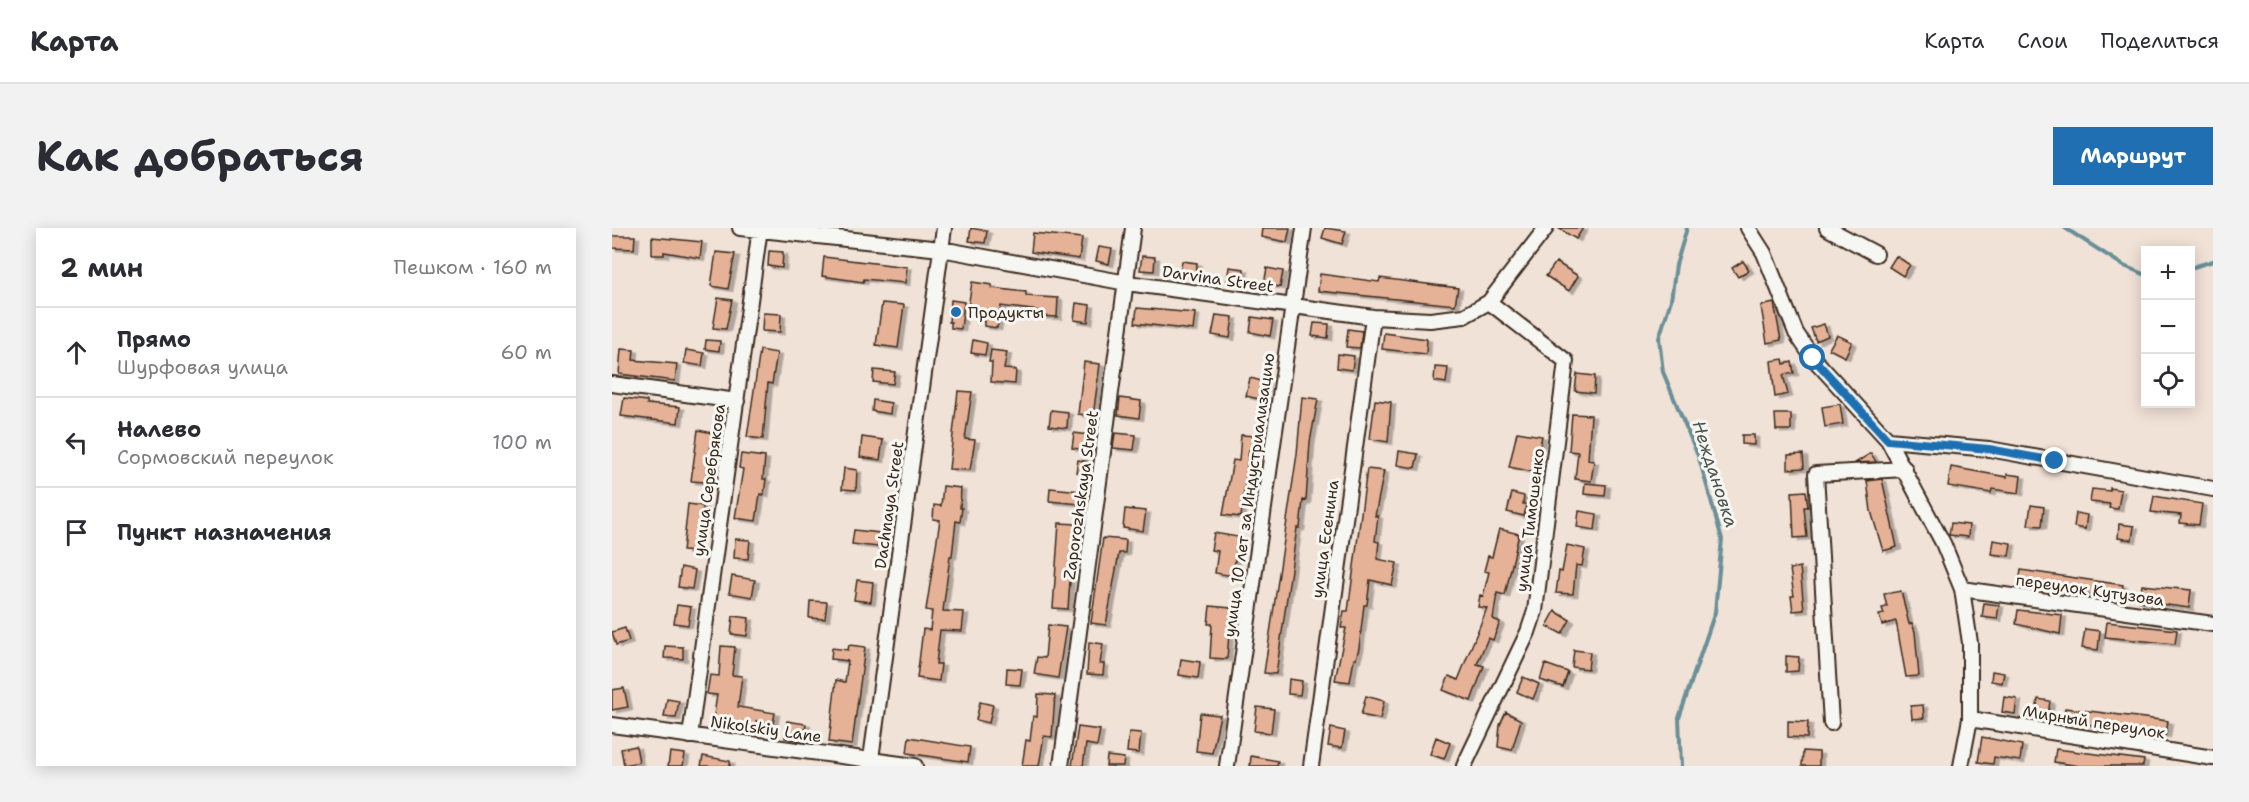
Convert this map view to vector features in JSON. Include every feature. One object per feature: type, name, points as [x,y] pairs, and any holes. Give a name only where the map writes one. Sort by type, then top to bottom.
[{"type":"street","name":"Darvina Street","points":[[740,228],[941,249],[1126,284],[1373,317],[1430,320],[1464,316],[1489,302]]},
{"type":"street","name":"Dachnaya Street","points":[[870,763],[944,228]]},
{"type":"street","name":"Zaporozhskaya Street","points":[[1061,766],[1133,228]]},
{"type":"street","name":"улица 10 лет за Индустриализацию","points":[[1227,766],[1304,228]]},
{"type":"street","points":[[1748,228],[1764,254],[1796,333],[1813,358],[1888,440],[1943,543],[1962,589],[1970,643],[1970,719],[1961,766]]},
{"type":"street","points":[[1827,228],[1876,254]]},
{"type":"street","name":"улица Серебрякова","points":[[690,736],[760,229]]},
{"type":"street","points":[[1489,302],[1538,231]]},
{"type":"street","name":"улица Тимошенко","points":[[1464,766],[1528,633],[1535,611],[1566,361],[1489,302]]},
{"type":"street","name":"улица Есенина","points":[[1311,766],[1373,317]]},
{"type":"street","points":[[612,384],[737,401]]},
{"type":"street","points":[[1888,440],[1989,449],[2213,489]]},
{"type":"street","points":[[1831,723],[1816,474],[1905,469]]},
{"type":"street","name":"переулок Кутузова","points":[[1962,589],[2213,624]]},
{"type":"street","name":"Мирный переулок","points":[[1970,719],[2213,758]]},
{"type":"street","name":"Nikolskiy Lane","points":[[612,725],[870,763],[915,766]]},
{"type":"building","points":[[971,228],[987,231],[985,243],[969,241]]},
{"type":"building","points":[[1262,228],[1290,228],[1287,242],[1261,237]]},
{"type":"building","points":[[1325,228],[1346,231],[1342,244],[1322,238]]},
{"type":"building","points":[[1558,228],[1583,228],[1576,239]]},
{"type":"building","points":[[1033,233],[1082,238],[1079,259],[1031,252]]},
{"type":"building","points":[[612,236],[635,236],[634,249],[612,248]]},
{"type":"building","points":[[652,237],[702,242],[700,258],[664,252],[664,255],[652,255]]},
{"type":"building","points":[[1099,247],[1112,249],[1109,264],[1096,261]]},
{"type":"building","points":[[769,251],[783,252],[782,268],[768,266]]},
{"type":"building","points":[[716,252],[735,254],[728,289],[711,286]]},
{"type":"building","points":[[1142,256],[1155,257],[1154,271],[1140,270]]},
{"type":"building","points":[[1896,256],[1910,265],[1903,276],[1889,267]]},
{"type":"building","points":[[824,257],[907,267],[905,283],[864,279],[863,282],[822,276]]},
{"type":"building","points":[[1182,261],[1197,263],[1196,277],[1180,274]]},
{"type":"building","points":[[1743,261],[1749,270],[1738,277],[1732,268]]},
{"type":"building","points":[[1556,262],[1578,276],[1569,291],[1546,276]]},
{"type":"building","points":[[1229,267],[1244,269],[1242,284],[1227,282]]},
{"type":"building","points":[[1267,268],[1283,271],[1280,287],[1264,284]]},
{"type":"building","points":[[1320,274],[1379,282],[1380,278],[1458,288],[1455,305],[1318,291]]},
{"type":"building","points":[[972,282],[992,285],[992,288],[1026,292],[1026,296],[1058,298],[1057,317],[1038,316],[1039,311],[1001,306],[997,328],[984,326],[984,321],[980,321],[982,311],[968,308]]},
{"type":"building","points":[[718,298],[732,300],[726,329],[713,328]]},
{"type":"building","name":"Продукты","points":[[951,300],[964,302],[961,329],[951,328],[951,322],[949,322]]},
{"type":"building","points":[[882,303],[904,305],[898,348],[876,345]]},
{"type":"building","points":[[1076,303],[1090,305],[1088,322],[1074,320]]},
{"type":"building","points":[[1774,303],[1781,340],[1767,343],[1761,306]]},
{"type":"building","points":[[1137,308],[1195,313],[1193,330],[1135,323]]},
{"type":"building","points":[[763,313],[781,314],[780,332],[762,331]]},
{"type":"building","points":[[1216,315],[1233,317],[1230,338],[1212,335]]},
{"type":"building","points":[[1252,317],[1273,320],[1270,336],[1250,332]]},
{"type":"building","points":[[1314,323],[1329,324],[1328,338],[1312,336]]},
{"type":"building","points":[[1824,324],[1828,336],[1816,341],[1811,328]]},
{"type":"building","points":[[1348,329],[1362,331],[1360,348],[1346,347]]},
{"type":"building","points":[[1384,333],[1427,339],[1426,354],[1382,349]]},
{"type":"building","points":[[1837,335],[1852,342],[1845,357],[1829,349]]},
{"type":"building","points":[[706,340],[720,341],[719,351],[705,349]]},
{"type":"building","points":[[973,340],[987,343],[985,355],[971,353]]},
{"type":"building","points":[[621,349],[634,350],[633,360],[677,364],[675,381],[619,374]]},
{"type":"building","points":[[686,350],[704,353],[702,366],[684,363]]},
{"type":"building","points":[[760,350],[777,353],[772,384],[768,383],[763,439],[747,437]]},
{"type":"building","points":[[991,350],[1007,352],[1004,369],[1016,370],[1015,384],[991,382],[992,362],[989,362]]},
{"type":"building","points":[[1338,354],[1354,356],[1352,370],[1337,368]]},
{"type":"building","points":[[1783,359],[1784,364],[1792,362],[1794,373],[1783,375],[1788,394],[1775,397],[1771,361]]},
{"type":"building","points":[[1084,362],[1100,364],[1093,416],[1078,414]]},
{"type":"building","points":[[1435,367],[1448,368],[1446,383],[1434,381]]},
{"type":"building","points":[[874,370],[895,372],[893,384],[873,382]]},
{"type":"building","points":[[1577,374],[1595,376],[1594,393],[1575,391]]},
{"type":"building","points":[[1250,378],[1266,382],[1263,400],[1246,396]]},
{"type":"building","points":[[958,391],[972,392],[965,439],[975,440],[970,470],[949,469]]},
{"type":"building","points":[[1302,397],[1318,399],[1310,442],[1306,501],[1303,500],[1300,528],[1297,528],[1276,674],[1264,673],[1297,454]]},
{"type":"building","points":[[624,398],[647,401],[647,404],[680,407],[678,423],[621,416]]},
{"type":"building","points":[[1120,398],[1141,401],[1139,418],[1118,415]]},
{"type":"building","points":[[873,400],[891,403],[890,414],[872,411]]},
{"type":"building","points":[[1375,400],[1391,402],[1388,442],[1370,439]]},
{"type":"building","points":[[1840,404],[1843,424],[1825,427],[1822,407]]},
{"type":"building","points":[[1051,410],[1068,412],[1067,428],[1049,426]]},
{"type":"building","points":[[1572,414],[1591,415],[1588,460],[1594,461],[1591,481],[1575,479],[1578,452],[1569,451]]},
{"type":"building","points":[[1775,414],[1791,414],[1791,430],[1776,430]]},
{"type":"building","points":[[698,430],[713,433],[710,450],[714,451],[713,463],[708,463],[706,482],[691,481]]},
{"type":"building","points":[[1517,432],[1542,436],[1534,472],[1509,467]]},
{"type":"building","points":[[1074,433],[1089,435],[1087,450],[1072,448]]},
{"type":"building","points":[[1115,433],[1136,435],[1134,450],[1113,448]]},
{"type":"building","points":[[1241,435],[1257,436],[1256,450],[1249,450],[1241,517],[1223,515],[1233,460],[1239,461]]},
{"type":"building","points":[[1742,435],[1754,435],[1754,445],[1742,444]]},
{"type":"building","points":[[862,437],[883,440],[880,460],[860,457]]},
{"type":"building","points":[[1399,451],[1418,454],[1415,468],[1397,465]]},
{"type":"building","points":[[1871,453],[1876,462],[1855,463]]},
{"type":"building","points":[[741,454],[765,457],[764,495],[760,494],[756,521],[735,518],[743,469],[739,468]]},
{"type":"building","points":[[1803,454],[1804,468],[1788,469],[1788,455]]},
{"type":"building","points":[[1078,460],[1091,462],[1089,474],[1076,472]]},
{"type":"building","points":[[1951,467],[2007,477],[2007,474],[2021,476],[2019,493],[1992,489],[1991,493],[1948,486]]},
{"type":"building","points":[[844,468],[857,470],[856,490],[842,489]]},
{"type":"building","points":[[1367,469],[1384,471],[1375,516],[1378,516],[1375,541],[1379,542],[1377,559],[1397,563],[1392,585],[1370,580],[1367,605],[1364,605],[1359,648],[1356,659],[1354,659],[1350,682],[1335,680],[1346,628],[1341,628],[1344,611],[1348,611]]},
{"type":"building","points":[[1882,479],[1897,547],[1883,551],[1871,511],[1867,481]]},
{"type":"building","points":[[1585,483],[1606,485],[1605,496],[1584,494]]},
{"type":"building","points":[[943,486],[961,488],[960,508],[962,508],[960,522],[956,521],[943,611],[964,612],[962,631],[940,630],[936,664],[941,664],[939,681],[917,678],[923,629],[930,630],[932,611],[926,610],[940,520],[933,519],[934,505],[941,506]]},
{"type":"building","points":[[1050,488],[1081,491],[1080,504],[1049,501]]},
{"type":"building","points":[[2110,488],[2121,490],[2118,509],[2109,508],[2110,504],[2090,502],[2092,489],[2110,491]]},
{"type":"building","points":[[1806,491],[1808,507],[1804,507],[1807,537],[1794,538],[1792,492]]},
{"type":"building","points":[[1512,493],[1524,496],[1523,504],[1527,504],[1524,516],[1507,512]]},
{"type":"building","points":[[2154,496],[2202,504],[2199,525],[2180,523],[2181,515],[2151,512]]},
{"type":"building","points":[[688,504],[703,506],[696,552],[683,551]]},
{"type":"building","points":[[2031,505],[2044,507],[2042,526],[2028,525]]},
{"type":"building","points":[[1125,509],[1146,511],[1143,531],[1123,528]]},
{"type":"building","points":[[1579,511],[1597,514],[1595,530],[1577,527]]},
{"type":"building","points":[[2076,513],[2087,515],[2085,529],[2074,527]]},
{"type":"building","points":[[1059,523],[1077,524],[1076,538],[1073,538],[1068,609],[1053,608]]},
{"type":"building","points":[[1951,523],[1969,525],[1968,537],[1949,535]]},
{"type":"building","points":[[2119,524],[2134,526],[2132,540],[2118,538]]},
{"type":"building","points":[[1499,529],[1519,534],[1505,595],[1497,593],[1493,619],[1500,622],[1493,640],[1488,638],[1477,664],[1484,666],[1471,701],[1443,690],[1449,676],[1458,680],[1487,608],[1478,607],[1489,572],[1484,571],[1488,556],[1492,557]]},
{"type":"building","points":[[854,530],[880,533],[878,547],[852,544]]},
{"type":"building","points":[[1214,533],[1238,537],[1233,576],[1215,573],[1218,551],[1211,550]]},
{"type":"building","points":[[1103,538],[1126,540],[1125,553],[1119,553],[1106,625],[1091,623]]},
{"type":"building","points":[[735,539],[750,540],[748,559],[734,558]]},
{"type":"building","points":[[1993,540],[2011,543],[2009,556],[1991,554]]},
{"type":"building","points":[[1567,545],[1585,549],[1582,566],[1576,565],[1573,594],[1556,593],[1559,571],[1562,572]]},
{"type":"building","points":[[681,567],[695,570],[692,589],[678,587]]},
{"type":"building","points":[[1800,567],[1804,610],[1793,611],[1791,596],[1794,596],[1790,569]]},
{"type":"building","points":[[2021,570],[2123,585],[2121,599],[2019,584]]},
{"type":"building","points":[[732,576],[755,580],[752,597],[729,593]]},
{"type":"building","points":[[857,580],[873,582],[871,602],[854,600]]},
{"type":"building","points":[[2142,585],[2191,590],[2189,608],[2139,601]]},
{"type":"building","points":[[1901,591],[1909,624],[1912,623],[1915,632],[1919,676],[1906,677],[1896,621],[1882,625],[1879,615],[1884,614],[1882,608],[1887,607],[1884,594]]},
{"type":"building","points":[[810,601],[827,602],[825,619],[809,618]]},
{"type":"building","points":[[1984,603],[1999,605],[1997,619],[1982,617]]},
{"type":"building","points":[[677,605],[691,607],[688,625],[674,623]]},
{"type":"building","points":[[1210,606],[1231,608],[1227,659],[1210,658],[1212,624],[1208,624]]},
{"type":"building","points":[[2018,610],[2062,615],[2060,634],[2016,624]]},
{"type":"building","points":[[1555,611],[1570,620],[1562,634],[1547,626]]},
{"type":"building","points":[[733,616],[749,618],[747,636],[731,634]]},
{"type":"building","points":[[2107,622],[2177,630],[2175,644],[2105,637]]},
{"type":"building","points":[[1048,625],[1066,627],[1058,678],[1034,674],[1037,657],[1045,658]]},
{"type":"building","points":[[625,628],[629,641],[616,645],[612,632]]},
{"type":"building","points":[[2085,629],[2100,631],[2098,650],[2082,648]]},
{"type":"building","points":[[1089,642],[1103,644],[1100,664],[1104,664],[1103,675],[1087,674]]},
{"type":"building","points":[[849,645],[865,647],[852,745],[829,742],[836,680],[845,682],[848,661],[831,659],[832,648],[848,650]]},
{"type":"building","points":[[665,646],[683,647],[683,659],[664,658]]},
{"type":"building","points":[[721,646],[735,647],[732,675],[742,676],[738,707],[775,713],[773,724],[756,721],[755,730],[712,728],[717,695],[707,694],[710,675],[719,676]]},
{"type":"building","points":[[1574,650],[1590,652],[1588,669],[1572,667]]},
{"type":"building","points":[[1786,656],[1799,657],[1798,671],[1786,672]]},
{"type":"building","points":[[1181,659],[1200,662],[1198,678],[1179,675]]},
{"type":"building","points":[[1545,664],[1568,672],[1563,687],[1540,680]]},
{"type":"building","points":[[1007,668],[1022,669],[1020,685],[1006,684]]},
{"type":"building","points":[[1992,671],[2004,673],[2002,683],[1991,681]]},
{"type":"building","points":[[1523,677],[1539,684],[1533,699],[1517,692]]},
{"type":"building","points":[[1289,679],[1302,681],[1300,695],[1288,694]]},
{"type":"building","points":[[624,688],[628,707],[612,710],[612,690]]},
{"type":"building","points":[[1038,694],[1055,695],[1052,737],[1044,736],[1039,766],[1022,766],[1026,740],[1030,741],[1033,716],[1037,717]]},
{"type":"building","points":[[1366,696],[1384,701],[1380,719],[1361,715]]},
{"type":"building","points":[[2004,697],[2017,699],[2015,714],[2002,712]]},
{"type":"building","points":[[667,699],[679,701],[676,718],[664,717]]},
{"type":"building","points":[[2038,699],[2050,701],[2048,714],[2036,712]]},
{"type":"building","points":[[980,702],[993,705],[989,723],[976,720]]},
{"type":"building","points":[[1923,705],[1924,718],[1912,719],[1911,706]]},
{"type":"building","points":[[1257,707],[1274,709],[1271,733],[1254,731]]},
{"type":"building","points":[[2065,708],[2168,721],[2166,735],[2063,721]]},
{"type":"building","points":[[1506,712],[1521,720],[1512,750],[1498,747],[1500,725]]},
{"type":"building","points":[[1200,713],[1220,715],[1212,753],[1196,751]]},
{"type":"building","points":[[787,721],[806,724],[803,741],[785,738]]},
{"type":"building","points":[[1788,721],[1808,722],[1807,738],[1788,737]]},
{"type":"building","points":[[1078,727],[1100,730],[1097,746],[1086,744],[1083,766],[1072,766]]},
{"type":"building","points":[[1331,728],[1345,731],[1342,748],[1328,746]]},
{"type":"building","points":[[1129,732],[1141,733],[1139,753],[1127,752]]},
{"type":"building","points":[[909,737],[970,747],[968,762],[907,753]]},
{"type":"building","points":[[1436,737],[1450,743],[1444,759],[1430,754]]},
{"type":"building","points":[[1982,737],[2022,745],[2020,761],[1994,757],[1993,764],[1978,762]]},
{"type":"building","points":[[636,746],[639,762],[624,765],[621,749]]},
{"type":"building","points":[[2056,749],[2144,760],[2143,766],[2080,766],[2054,762]]},
{"type":"building","points":[[1803,751],[1819,752],[1819,766],[1802,766]]},
{"type":"building","points":[[670,752],[685,754],[683,766],[668,766]]},
{"type":"building","points":[[703,756],[730,761],[730,766],[701,766]]},
{"type":"building","points":[[1107,756],[1124,758],[1123,766],[1106,766]]},
{"type":"building","points":[[1251,756],[1278,761],[1277,766],[1250,766]]},
{"type":"waterway","name":"Неждановка","points":[[1681,766],[1679,718],[1715,612],[1722,539],[1699,458],[1663,372],[1659,338],[1671,300],[1676,265],[1687,228]]},
{"type":"waterway","points":[[2065,228],[2124,266],[2141,273]]},
{"type":"waterway","points":[[2195,266],[2213,261]]},
{"type":"place","name":"Продукты","points":[[956,312]]},
{"type":"route","points":[[1813,358],[1888,440],[1989,449],[2055,461]]}]
